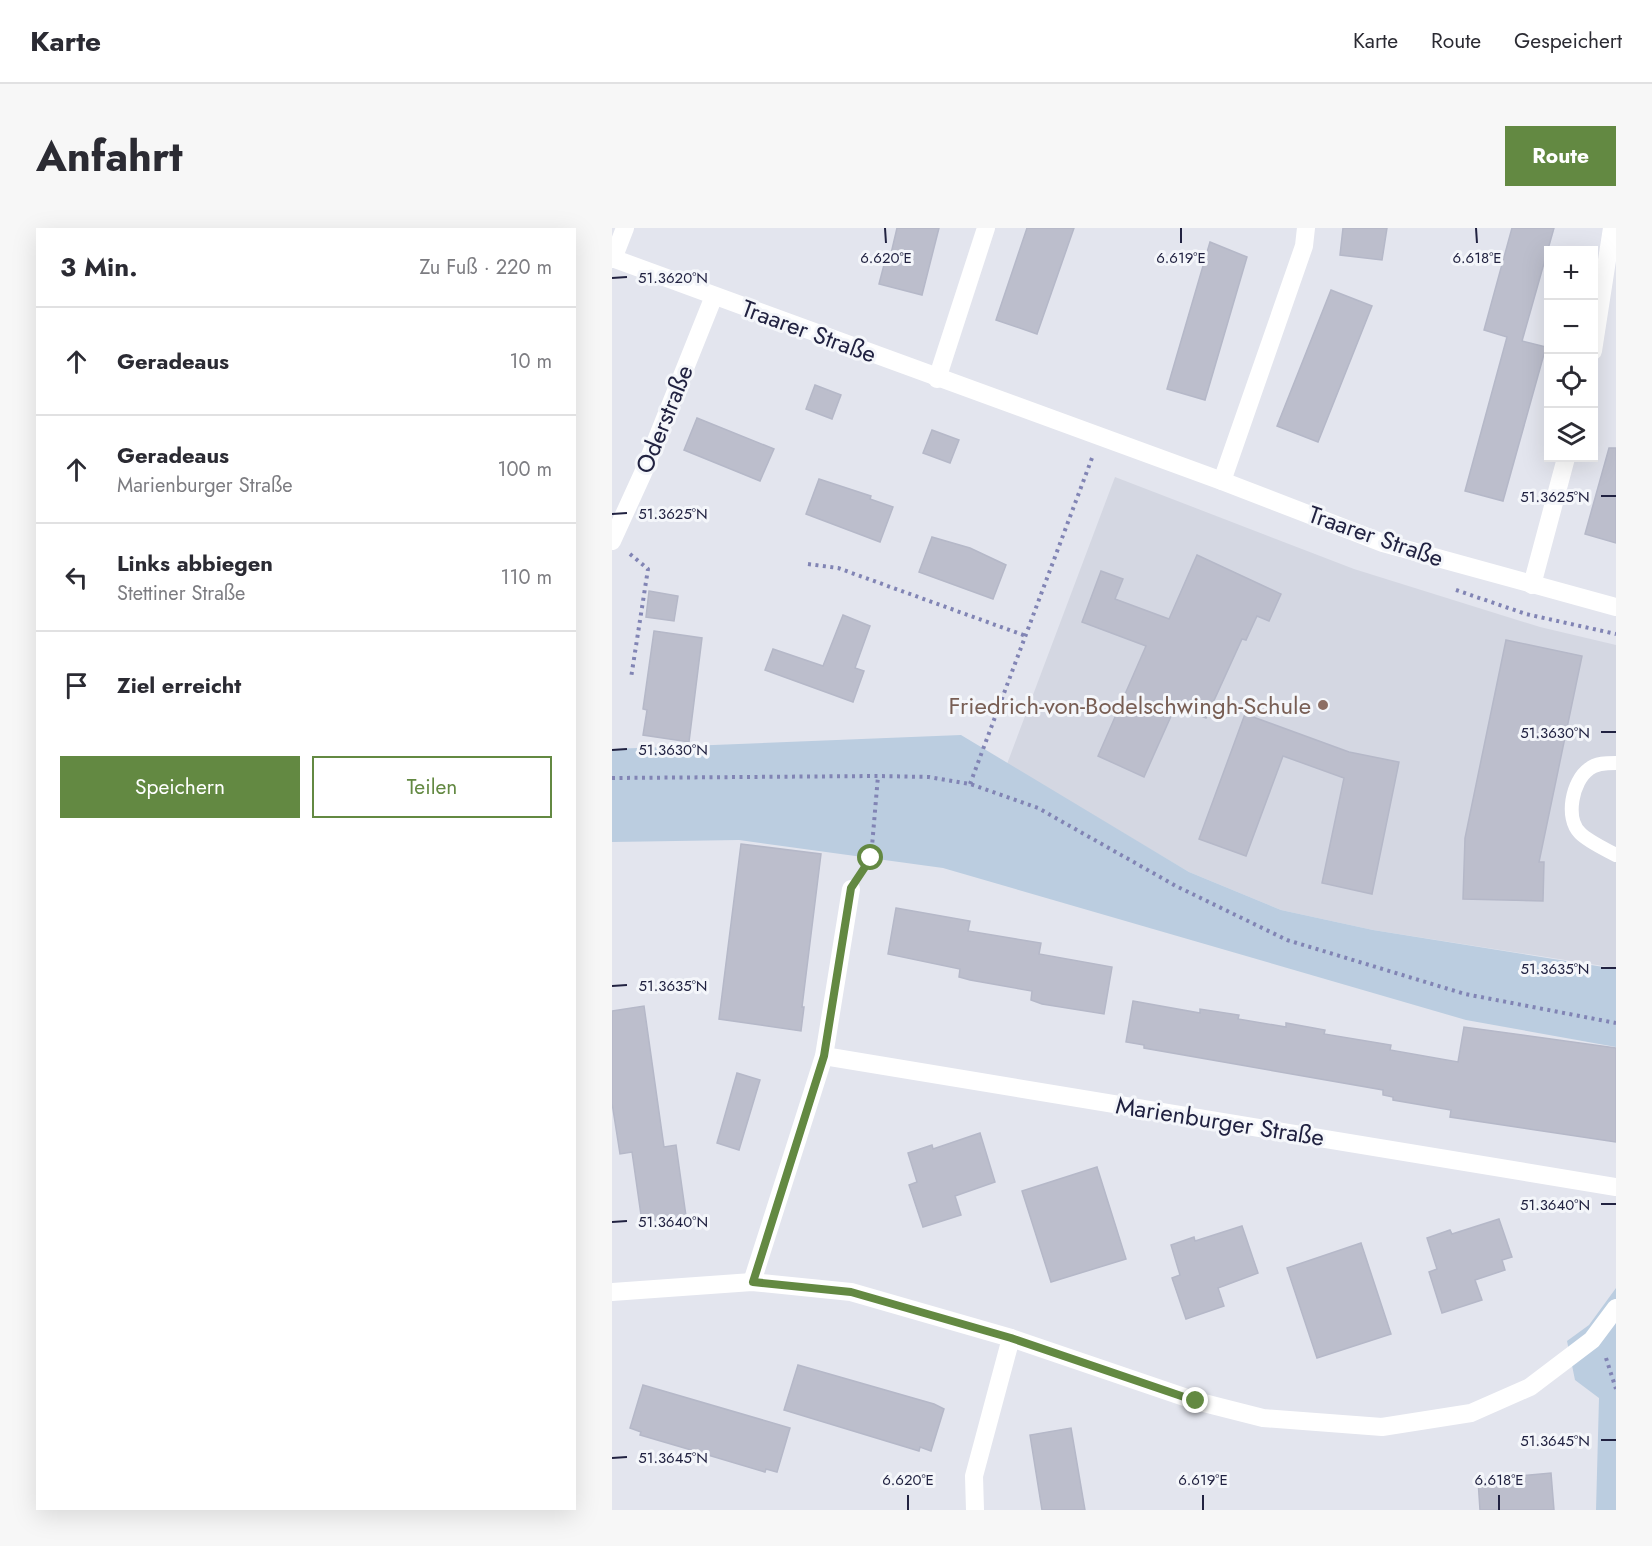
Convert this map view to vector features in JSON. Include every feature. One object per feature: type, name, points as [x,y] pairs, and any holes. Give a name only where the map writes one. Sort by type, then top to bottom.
[{"type":"street","name":"Traarer Straße","points":[[625,228],[613,258],[937,379],[1222,481],[1383,543],[1616,607]]},
{"type":"street","points":[[937,379],[986,228]]},
{"type":"street","points":[[1222,481],[1304,246],[1306,228]]},
{"type":"street","points":[[1598,319],[1612,228]]},
{"type":"street","name":"Oderstraße","points":[[613,540],[714,296]]},
{"type":"street","points":[[1532,585],[1565,462]]},
{"type":"street","points":[[753,1282],[824,1056],[851,888]]},
{"type":"street","name":"Marienburger Straße","points":[[824,1056],[1616,1187]]},
{"type":"street","points":[[612,1292],[753,1282],[851,1292],[1011,1338],[1196,1401],[1263,1418],[1382,1427],[1471,1413],[1530,1387],[1592,1340],[1616,1308]]},
{"type":"street","points":[[975,1510],[974,1476],[1011,1338]]},
{"type":"lane","points":[[1616,763],[1603,763],[1589,768],[1572,801],[1571,817],[1579,833],[1616,855]]},
{"type":"path","points":[[970,784],[1100,437]]},
{"type":"path","points":[[613,540],[648,569],[631,678]]},
{"type":"path","points":[[808,564],[838,568],[1026,636]]},
{"type":"path","points":[[851,888],[871,858],[878,776]]},
{"type":"path","points":[[612,778],[878,776],[929,777],[970,784],[1038,808],[1176,886],[1287,940],[1465,994],[1616,1023]]},
{"type":"path","points":[[1592,1340],[1607,1360],[1616,1389]]},
{"type":"shaded area","name":"Friedrich-von-Bodelschwingh-Schule","points":[[1115,477],[1354,569],[1540,627],[1616,645],[1616,968],[1373,930],[1281,910],[1189,872],[1007,764]]},
{"type":"shaded area","points":[[961,735],[1189,872],[1281,910],[1373,930],[1616,969],[1616,1047],[1466,1020],[943,868],[739,840],[612,842],[612,749]]},
{"type":"shaded area","points":[[1616,1288],[1616,1510],[1596,1510],[1599,1398],[1575,1380],[1567,1341],[1589,1325]]},
{"type":"building","points":[[897,228],[939,228],[922,295],[879,284],[885,261],[889,262]]},
{"type":"building","points":[[1027,228],[1074,228],[1037,334],[996,320]]},
{"type":"building","points":[[1343,228],[1387,228],[1382,260],[1340,255]]},
{"type":"building","points":[[1512,228],[1554,228],[1549,246],[1544,246],[1544,263],[1522,341],[1544,346],[1544,354],[1503,501],[1465,491],[1507,337],[1484,330]]},
{"type":"building","points":[[1210,242],[1247,257],[1205,400],[1167,389]]},
{"type":"building","points":[[1331,290],[1372,306],[1318,442],[1277,426]]},
{"type":"building","points":[[815,385],[841,395],[832,419],[806,409]]},
{"type":"building","points":[[697,418],[774,449],[760,481],[684,450]]},
{"type":"building","points":[[932,430],[959,440],[950,463],[923,453]]},
{"type":"building","points":[[1609,448],[1616,448],[1616,543],[1585,534]]},
{"type":"building","points":[[819,479],[871,496],[870,499],[893,507],[880,542],[806,514]]},
{"type":"building","points":[[932,537],[970,548],[1006,565],[993,599],[919,572]]},
{"type":"building","points":[[1197,555],[1281,594],[1269,621],[1257,616],[1246,640],[1242,639],[1206,718],[1176,705],[1144,777],[1098,756],[1146,646],[1082,622],[1101,571],[1123,579],[1115,599],[1169,619]]},
{"type":"building","points":[[649,591],[678,596],[674,621],[646,617]]},
{"type":"building","points":[[843,615],[870,626],[855,668],[864,671],[853,702],[765,670],[773,649],[823,666]]},
{"type":"building","points":[[654,631],[702,638],[689,742],[643,735],[647,710],[643,709]]},
{"type":"building","points":[[1506,640],[1582,656],[1539,862],[1544,862],[1543,901],[1463,899],[1465,838]]},
{"type":"building","points":[[1245,714],[1349,752],[1399,762],[1372,894],[1322,883],[1344,778],[1283,756],[1246,856],[1199,839]]},
{"type":"building","points":[[741,844],[821,854],[801,1031],[719,1019]]},
{"type":"building","points":[[896,908],[970,921],[968,931],[1041,943],[1039,954],[1112,967],[1104,1014],[1042,1004],[1031,1000],[1032,991],[970,980],[959,977],[960,969],[888,954]]},
{"type":"building","points":[[1133,1001],[1200,1013],[1200,1009],[1239,1015],[1238,1019],[1286,1027],[1286,1023],[1325,1030],[1324,1034],[1391,1045],[1390,1050],[1458,1062],[1464,1027],[1616,1048],[1616,1142],[1450,1117],[1451,1110],[1393,1100],[1393,1097],[1383,1095],[1383,1090],[1144,1048],[1144,1045],[1126,1042]]},
{"type":"building","points":[[644,1006],[664,1147],[676,1145],[686,1216],[642,1222],[632,1152],[620,1154],[612,1103],[612,1011]]},
{"type":"building","points":[[737,1073],[760,1080],[739,1150],[717,1143]]},
{"type":"building","points":[[980,1133],[995,1182],[955,1196],[961,1215],[923,1227],[909,1185],[917,1182],[908,1153],[932,1145],[933,1149]]},
{"type":"building","points":[[1097,1167],[1126,1259],[1051,1282],[1022,1191]]},
{"type":"building","points":[[1499,1219],[1512,1257],[1502,1260],[1505,1270],[1475,1280],[1482,1300],[1442,1313],[1429,1272],[1437,1269],[1427,1238],[1450,1230],[1452,1234]]},
{"type":"building","points":[[1242,1226],[1258,1273],[1218,1288],[1224,1306],[1186,1319],[1172,1278],[1180,1275],[1171,1245],[1194,1237],[1195,1241]]},
{"type":"building","points":[[1361,1243],[1391,1334],[1317,1358],[1287,1268]]},
{"type":"building","points":[[798,1365],[934,1404],[944,1409],[931,1451],[920,1447],[919,1451],[784,1410]]},
{"type":"building","points":[[643,1385],[790,1428],[777,1472],[766,1469],[765,1472],[640,1435],[641,1432],[630,1428]]},
{"type":"building","points":[[1071,1428],[1085,1510],[1042,1510],[1030,1435]]},
{"type":"building","points":[[1551,1473],[1554,1510],[1480,1510],[1478,1480]]},
{"type":"place","name":"Friedrich-von-Bodelschwingh-Schule","points":[[1323,705]]},
{"type":"route","points":[[871,858],[851,888],[824,1056],[753,1282],[851,1292],[1011,1338],[1196,1401]]}]
